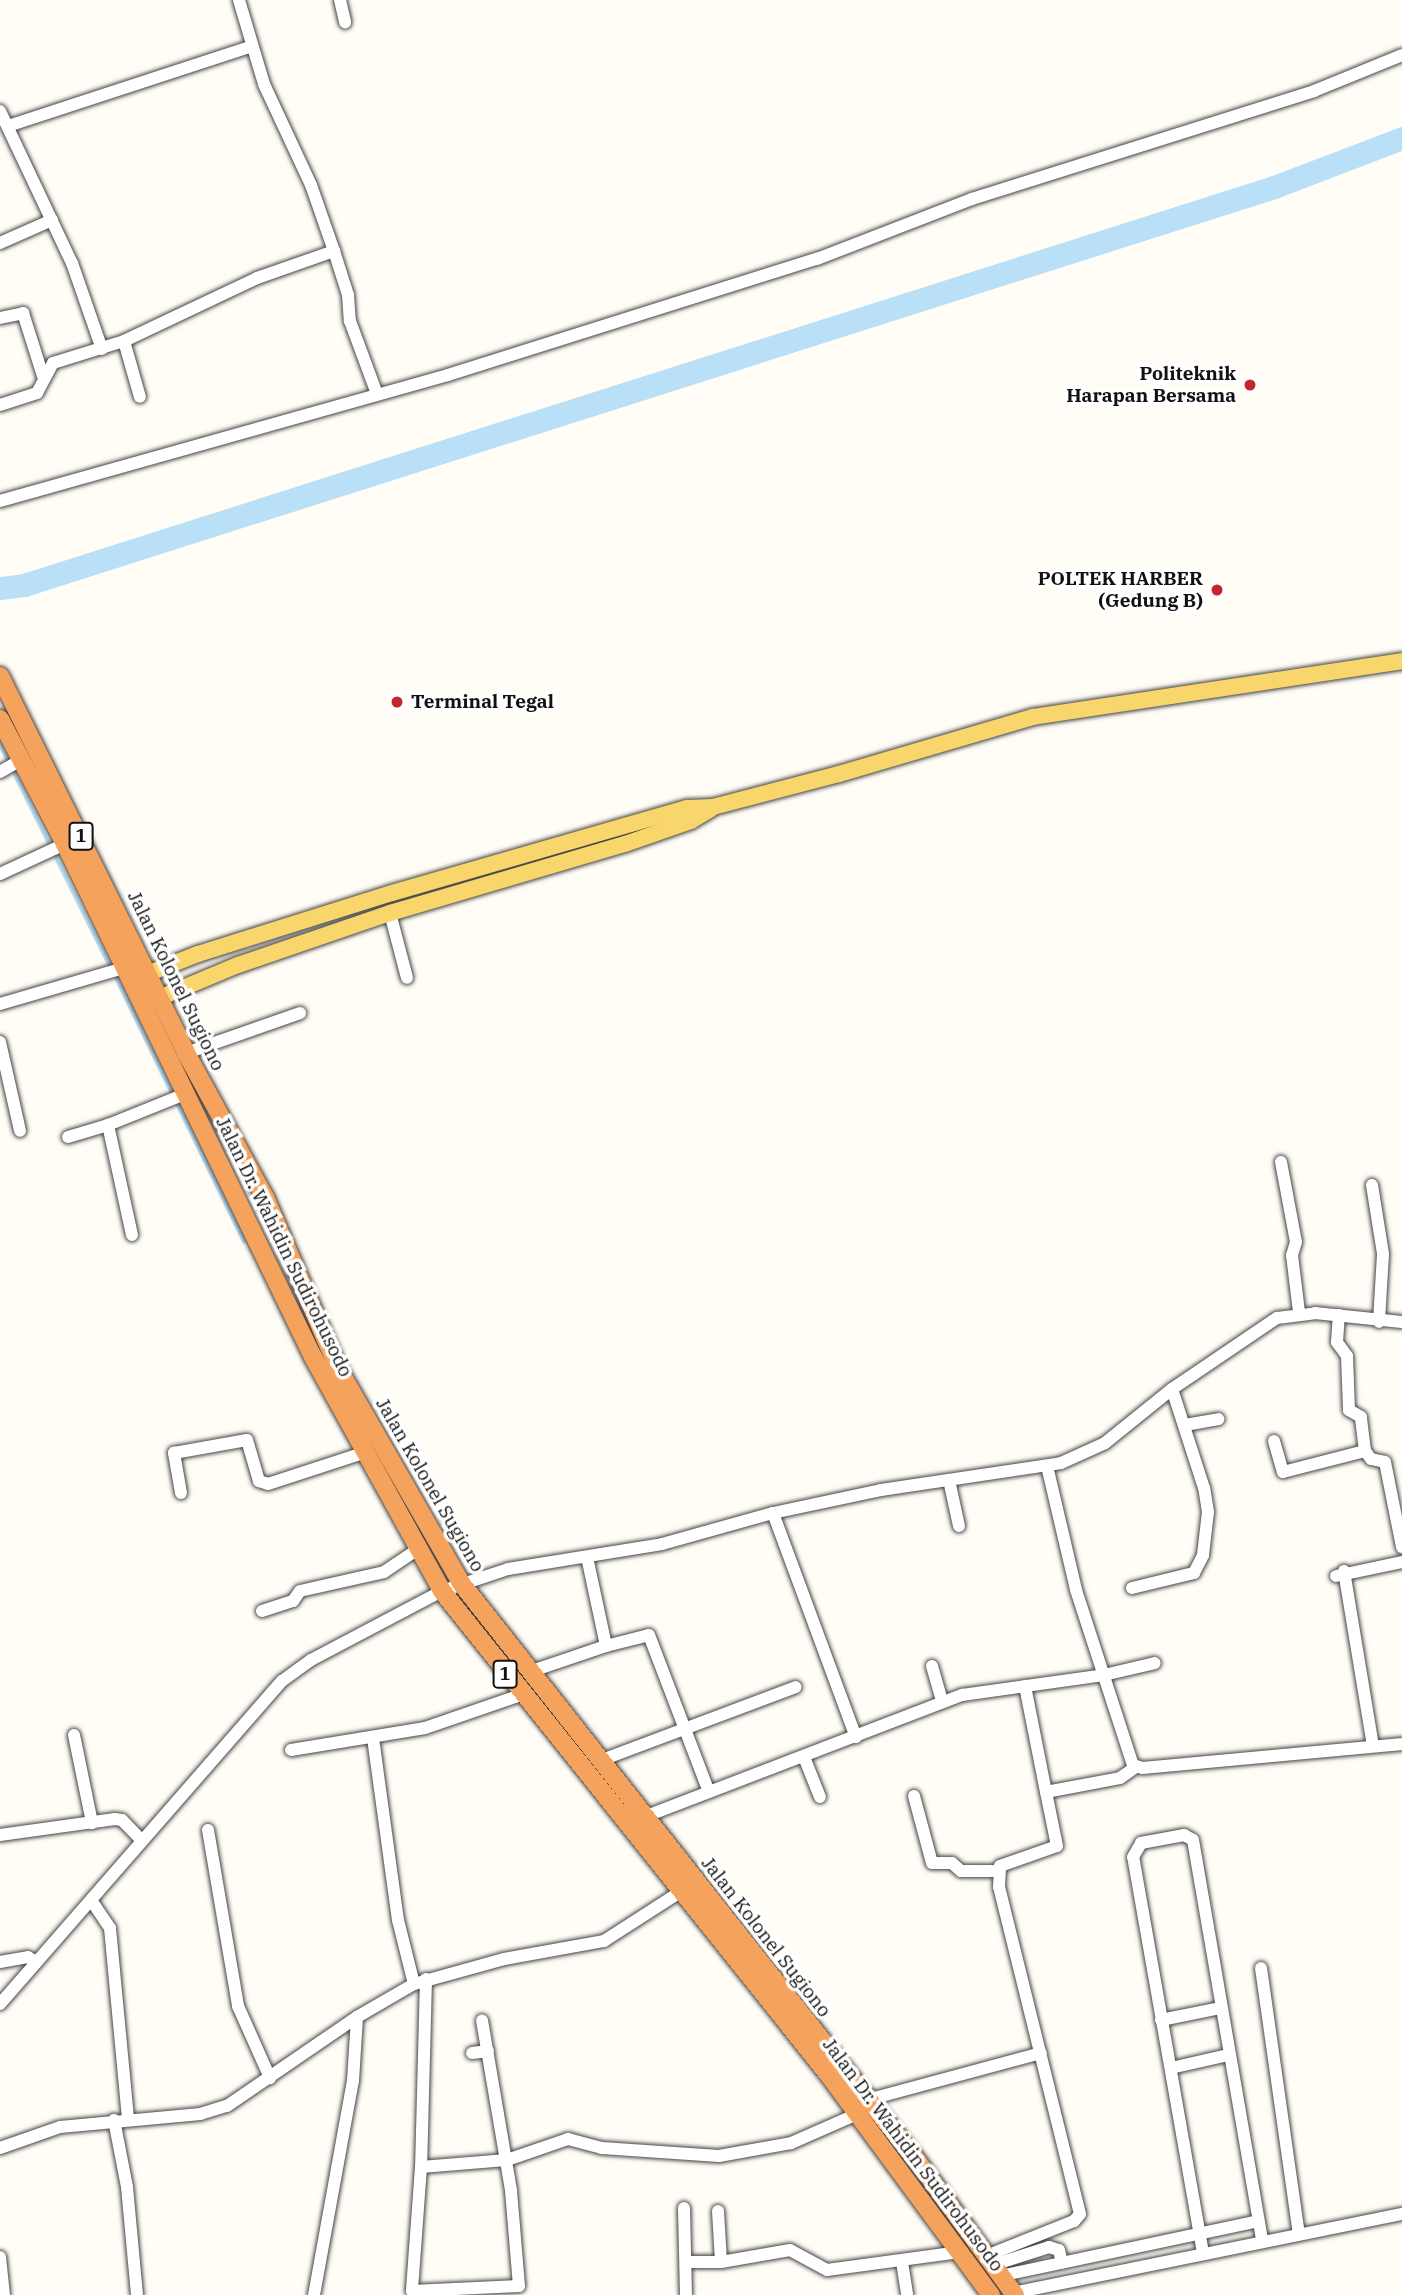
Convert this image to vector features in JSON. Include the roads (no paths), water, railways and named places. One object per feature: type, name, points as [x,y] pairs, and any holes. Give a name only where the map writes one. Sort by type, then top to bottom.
[{"type":"highway","name":"Jalan Kolonel Sugiono","points":[[0,676],[146,967],[186,1053],[265,1197],[338,1368],[461,1583],[599,1761],[697,1881],[862,2107],[1014,2294]]},
{"type":"highway","name":"1","points":[[0,719],[120,974]]},
{"type":"highway","name":"Jalan Dr. Wahidin Sudirohusodo","points":[[120,974],[141,1006],[177,1096],[363,1452],[416,1550],[442,1591],[681,1893],[862,2107],[992,2295]]},
{"type":"main road","points":[[120,974],[687,808],[713,807],[1033,717],[1402,662]]},
{"type":"main road","points":[[141,1006],[160,996],[298,944],[625,844],[691,821],[713,807]]},
{"type":"main road","points":[[291,924],[298,944]]},
{"type":"street","points":[[239,0],[250,47],[311,185],[348,295],[349,321],[377,394]]},
{"type":"street","points":[[340,0],[345,22]]},
{"type":"street","points":[[8,126],[250,47]]},
{"type":"street","points":[[0,501],[377,394],[817,259],[972,199],[1314,92],[1402,55]]},
{"type":"street","points":[[0,111],[52,219],[102,349]]},
{"type":"street","points":[[0,243],[52,219]]},
{"type":"street","points":[[0,405],[37,393],[43,376],[53,363],[124,341],[257,278],[334,251]]},
{"type":"street","points":[[0,318],[23,313],[43,376]]},
{"type":"street","points":[[124,341],[139,397]]},
{"type":"street","points":[[1,771],[19,762]]},
{"type":"street","points":[[0,874],[61,846]]},
{"type":"street","points":[[390,914],[407,978]]},
{"type":"street","points":[[0,1004],[120,974]]},
{"type":"street","points":[[186,1053],[300,1013]]},
{"type":"street","points":[[0,1042],[20,1131]]},
{"type":"street","points":[[68,1137],[108,1125],[177,1096]]},
{"type":"street","points":[[108,1125],[132,1235]]},
{"type":"street","points":[[1281,1162],[1296,1242],[1292,1255],[1300,1312]]},
{"type":"street","points":[[1372,1185],[1383,1254],[1379,1322]]},
{"type":"street","points":[[0,2004],[33,1960],[91,1899],[139,1838],[282,1681],[311,1660],[442,1591],[508,1569],[662,1544],[772,1513],[949,1480],[1047,1466],[1105,1443],[1172,1389],[1245,1337],[1277,1318],[1300,1312],[1379,1322],[1402,1322]]},
{"type":"street","points":[[1339,1315],[1337,1342],[1347,1356],[1349,1410],[1361,1417],[1365,1451],[1371,1460],[1385,1462],[1402,1547]]},
{"type":"street","points":[[1132,1588],[1194,1573],[1203,1555],[1208,1512],[1185,1425],[1172,1389]]},
{"type":"street","points":[[1185,1425],[1219,1419]]},
{"type":"street","points":[[180,1493],[174,1453],[247,1440],[260,1481],[268,1484],[363,1452]]},
{"type":"street","points":[[1274,1441],[1283,1472],[1365,1451]]},
{"type":"street","points":[[1047,1466],[1076,1590],[1128,1757],[1136,1766]]},
{"type":"street","points":[[949,1480],[959,1526]]},
{"type":"street","points":[[772,1513],[856,1737]]},
{"type":"street","points":[[262,1611],[293,1601],[300,1591],[384,1572],[416,1550]]},
{"type":"street","points":[[587,1557],[606,1646]]},
{"type":"street","points":[[1373,1746],[1340,1573],[1402,1562]]},
{"type":"street","points":[[529,1672],[606,1646],[649,1635],[709,1792]]},
{"type":"street","points":[[644,1817],[856,1737],[942,1701],[1104,1675],[1154,1663]]},
{"type":"street","points":[[932,1666],[942,1701]]},
{"type":"street","points":[[993,2266],[1079,2217],[998,1871],[1003,1862],[1057,1846],[1025,1686]]},
{"type":"street","points":[[599,1761],[685,1726],[796,1687]]},
{"type":"street","points":[[291,1750],[425,1728],[522,1695]]},
{"type":"street","points":[[74,1735],[92,1823]]},
{"type":"street","points":[[373,1738],[398,1920],[420,1982],[421,2167],[412,2291],[513,2289],[520,2283],[507,2160],[482,2020]]},
{"type":"street","points":[[1046,1792],[1120,1778],[1136,1766],[1402,1744]]},
{"type":"street","points":[[804,1757],[820,1797]]},
{"type":"street","points":[[914,1796],[932,1863],[952,1863],[961,1871],[998,1871]]},
{"type":"street","points":[[0,1835],[122,1820],[139,1838]]},
{"type":"street","points":[[208,1830],[238,2006],[270,2078]]},
{"type":"street","points":[[1203,2253],[1133,1857],[1142,1843],[1184,1835],[1193,1840],[1262,2241]]},
{"type":"street","points":[[0,2148],[60,2127],[200,2114],[227,2106],[357,2017],[420,1982],[604,1941],[697,1881]]},
{"type":"street","points":[[91,1899],[111,1931],[128,2120]]},
{"type":"street","points":[[0,1962],[33,1960]]},
{"type":"street","points":[[1261,1968],[1298,2234]]},
{"type":"street","points":[[1161,2020],[1220,2008]]},
{"type":"street","points":[[314,2295],[353,2081],[357,2017]]},
{"type":"street","points":[[472,2053],[488,2051]]},
{"type":"street","points":[[421,2167],[507,2160],[568,2139],[602,2148],[719,2156],[791,2143],[862,2107],[1041,2053]]},
{"type":"street","points":[[1171,2068],[1228,2055]]},
{"type":"street","points":[[114,2120],[127,2187],[137,2295]]},
{"type":"street","points":[[684,2208],[686,2295]]},
{"type":"street","points":[[718,2211],[721,2262]]},
{"type":"street","points":[[1014,2294],[1402,2214]]},
{"type":"street","points":[[993,2266],[1062,2263],[1258,2221]]},
{"type":"street","points":[[993,2266],[1049,2246],[1059,2250],[1062,2263]]},
{"type":"street","points":[[687,2262],[721,2262],[788,2250],[823,2270],[902,2262],[960,2252]]},
{"type":"street","points":[[0,2257],[4,2295]]},
{"type":"street","points":[[902,2262],[906,2295]]},
{"type":"waterway","points":[[0,588],[24,585],[1274,187],[1402,138]]},
{"type":"waterway","points":[[0,744],[111,968]]},
{"type":"waterway","points":[[115,975],[244,1241]]},
{"type":"place","name":"Politeknik Harapan Bersama","points":[[1250,385]]},
{"type":"place","name":"POLTEK HARBER (Gedung B)","points":[[1217,590]]},
{"type":"place","name":"Terminal Tegal","points":[[397,702]]}]
